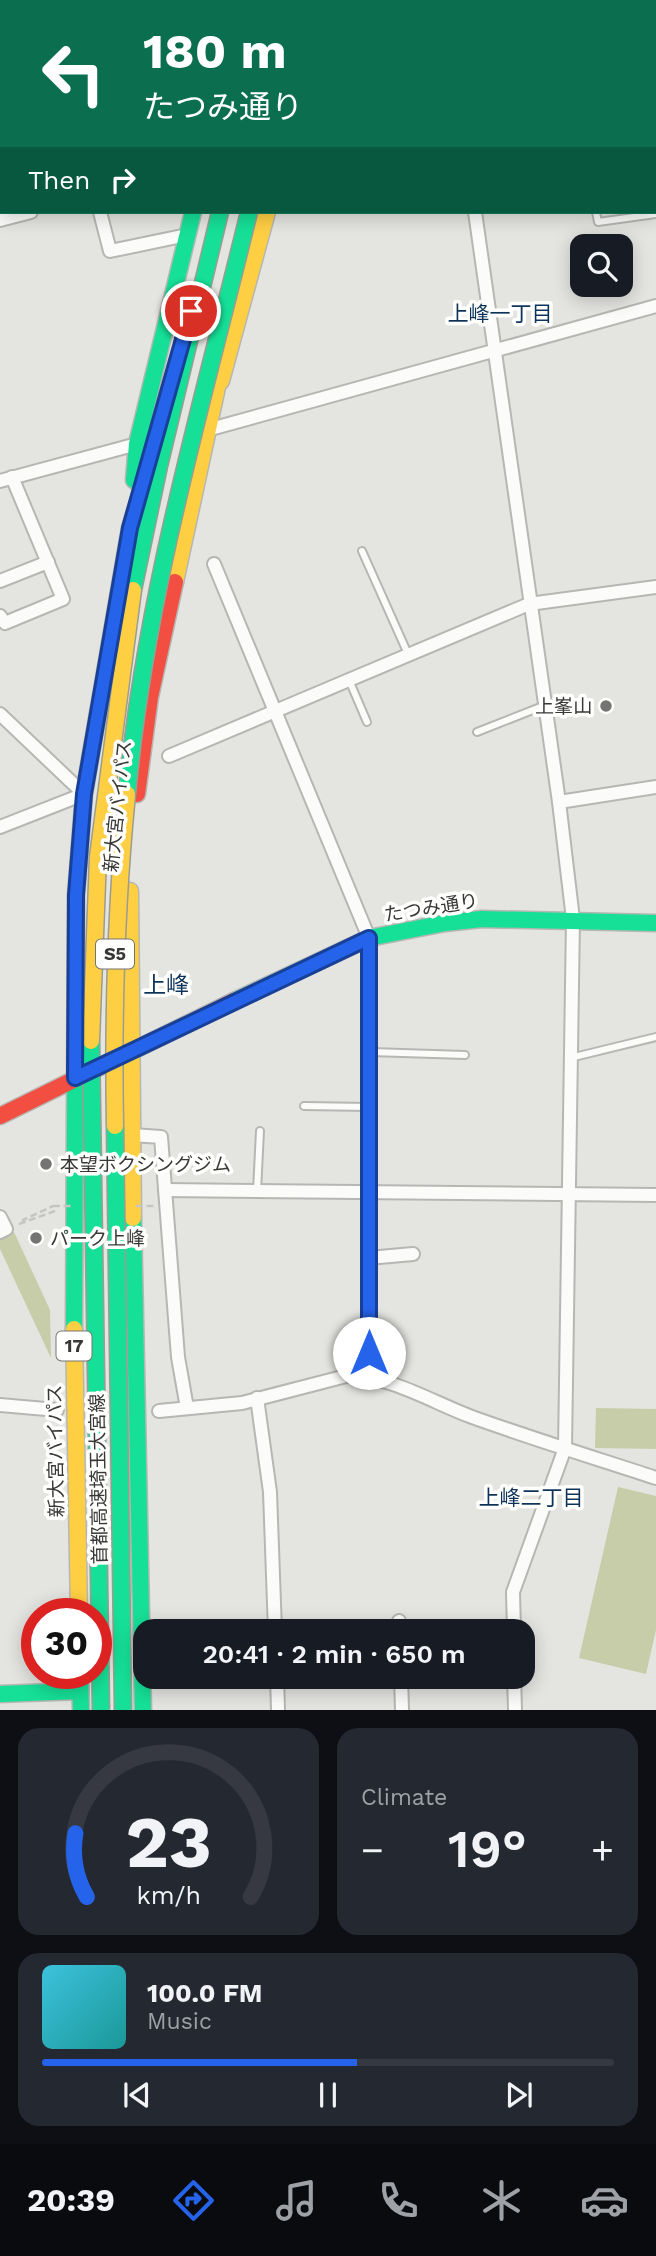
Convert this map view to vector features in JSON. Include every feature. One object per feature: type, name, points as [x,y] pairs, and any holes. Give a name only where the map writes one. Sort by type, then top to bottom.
[{"type":"main road","name":"17","points":[[130,528],[137,444],[192,214]]},
{"type":"main road","name":"新大宮バイパス","points":[[79,1598],[74,1366],[76,895],[84,794],[130,528],[218,214]]},
{"type":"main road","name":"首都高速埼玉大宮線","points":[[101,1710],[90,1059],[98,857],[129,612],[159,466],[219,214]]},
{"type":"main road","name":"新大宮バイパス","points":[[143,1710],[130,1050],[130,851],[150,697],[213,409],[250,214]]},
{"type":"main road","name":"首都高速埼玉大宮線","points":[[123,1710],[114,1053],[121,856],[135,706],[151,612],[250,214]]},
{"type":"main road","points":[[229,298],[256,214]]},
{"type":"main road","points":[[213,409],[266,214]]},
{"type":"main road","name":"たつみ通り","points":[[0,1116],[130,1050],[369,938],[482,919],[656,923]]},
{"type":"main road","points":[[0,1694],[80,1691],[81,1710]]},
{"type":"street","points":[[0,220],[23,214]]},
{"type":"street","points":[[101,214],[110,251],[187,235]]},
{"type":"street","points":[[475,214],[543,706],[559,802],[573,919],[565,1448],[513,1592],[514,1619]]},
{"type":"street","points":[[207,430],[656,306]]},
{"type":"street","points":[[0,616],[5,623],[63,599],[48,562],[6,479],[137,444],[159,429]]},
{"type":"street","points":[[0,581],[48,562]]},
{"type":"street","points":[[214,564],[369,938],[369,1377]]},
{"type":"street","points":[[169,756],[529,604],[656,587]]},
{"type":"street","points":[[0,714],[84,794],[0,827]]},
{"type":"street","points":[[559,802],[656,787]]},
{"type":"street","points":[[132,1135],[161,1137],[178,1357],[187,1408]]},
{"type":"street","points":[[165,1190],[656,1195]]},
{"type":"street","points":[[0,1217],[3,1231]]},
{"type":"street","points":[[368,1258],[413,1254]]},
{"type":"street","points":[[159,1411],[242,1403],[351,1375],[369,1377],[431,1397],[469,1416],[656,1478]]},
{"type":"street","points":[[257,1398],[270,1492],[275,1619]]},
{"type":"street","points":[[0,1405],[57,1410]]},
{"type":"street","points":[[277,1689],[278,1710]]},
{"type":"street","points":[[401,1689],[402,1710]]},
{"type":"street","points":[[514,1689],[515,1710]]},
{"type":"lane","points":[[596,214],[598,222],[656,214]]},
{"type":"lane","points":[[362,551],[409,655]]},
{"type":"lane","points":[[349,680],[367,722]]},
{"type":"lane","points":[[477,732],[543,706]]},
{"type":"lane","points":[[570,1058],[656,1037]]},
{"type":"lane","points":[[371,1052],[465,1055]]},
{"type":"lane","points":[[304,1106],[370,1107]]},
{"type":"lane","points":[[257,1191],[260,1131]]},
{"type":"path","points":[[3,1231],[52,1206]]},
{"type":"path","points":[[25,1220],[59,1211]]},
{"type":"green space","points":[[14,1232],[50,1310],[51,1358],[0,1249],[0,1238]]},
{"type":"green space","points":[[596,1408],[656,1409],[656,1449],[595,1448]]},
{"type":"green space","points":[[618,1487],[656,1496],[656,1630],[646,1674],[579,1658]]},
{"type":"traffic: fast","points":[[134,480],[137,444],[193,214]]},
{"type":"traffic: fast","points":[[133,590],[159,466],[220,214]]},
{"type":"traffic: fast","points":[[127,794],[135,720],[161,574],[194,429],[248,214]]},
{"type":"traffic: fast","points":[[74,1329],[76,895],[84,794],[130,528],[155,445]]},
{"type":"traffic: fast","points":[[234,1001],[369,938],[445,923],[482,919],[656,923]]},
{"type":"traffic: fast","points":[[91,1041],[101,1710]]},
{"type":"traffic: fast","points":[[115,1126],[123,1710]]},
{"type":"traffic: fast","points":[[133,1218],[143,1710]]},
{"type":"traffic: fast","points":[[80,1689],[81,1710]]},
{"type":"traffic: fast","points":[[0,1694],[80,1691]]},
{"type":"traffic: slow","points":[[221,381],[266,214]]},
{"type":"traffic: slow","points":[[175,582],[222,364]]},
{"type":"traffic: slow","points":[[91,1041],[98,857],[133,590]]},
{"type":"traffic: slow","points":[[115,1126],[116,960],[127,794]]},
{"type":"traffic: slow","points":[[130,891],[133,1218]]},
{"type":"traffic: slow","points":[[74,1329],[79,1598]]},
{"type":"traffic: jam","points":[[137,794],[150,697],[175,582]]},
{"type":"traffic: jam","points":[[0,1116],[234,1001]]},
{"type":"place","name":"上峯山","points":[[606,706]]},
{"type":"place","name":"本望ボクシングジム","points":[[46,1164]]},
{"type":"place","name":"パーク上峰","points":[[36,1238]]},
{"type":"district","name":"上峰一丁目","points":[[500,314]]},
{"type":"district","name":"上峰","points":[[166,985]]},
{"type":"district","name":"上峰二丁目","points":[[531,1498]]},
{"type":"route","points":[[191,311],[130,528],[84,794],[76,895],[75,1078],[369,938],[369,1353]]}]
